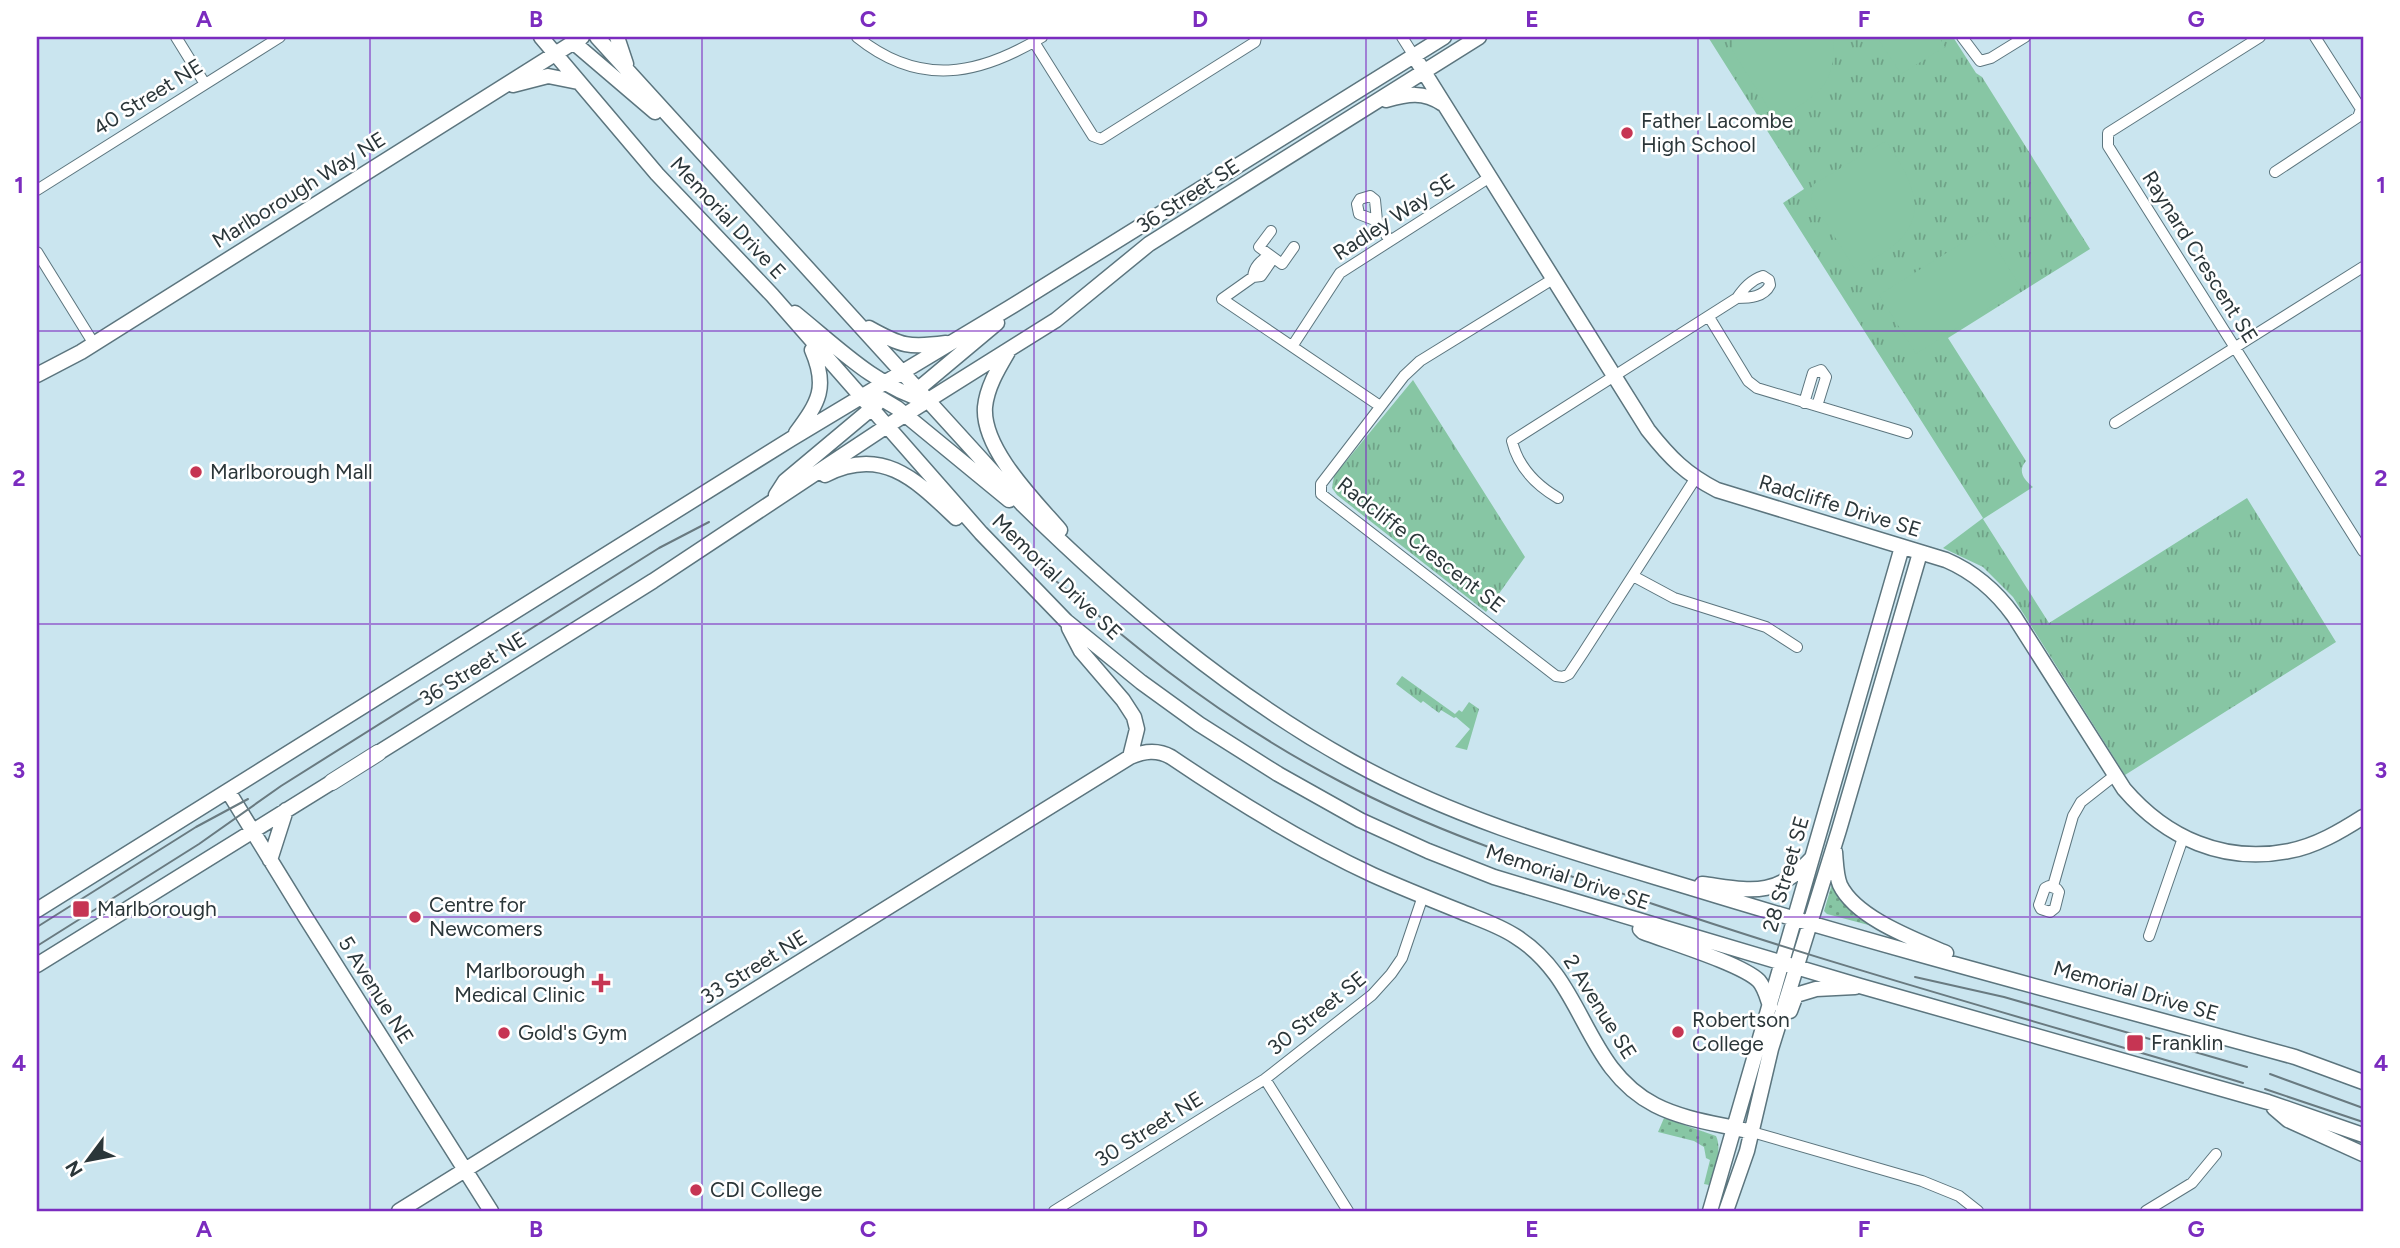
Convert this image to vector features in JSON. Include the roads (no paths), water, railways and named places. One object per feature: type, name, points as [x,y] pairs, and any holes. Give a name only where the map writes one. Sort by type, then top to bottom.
[{"type":"main road","name":"Memorial Drive E","points":[[541,37],[684,203],[772,295],[860,398],[876,404],[887,426]]},
{"type":"main road","name":"Memorial Drive E","points":[[597,37],[903,372],[914,393],[928,401]]},
{"type":"main road","points":[[617,37],[629,72]]},
{"type":"main road","name":"36 Street SE","points":[[903,372],[1444,37]]},
{"type":"main road","name":"36 Street SE","points":[[928,401],[1067,312],[1149,244],[1479,37]]},
{"type":"main road","name":"Marlborough Way NE","points":[[37,375],[94,344],[578,39]]},
{"type":"main road","points":[[578,39],[701,152]]},
{"type":"main road","name":"Radcliffe Drive SE","points":[[1414,56],[1648,430],[1671,459],[1695,479],[1717,491],[1960,567],[1979,579],[2014,616],[2114,776],[2146,813],[2183,838],[2227,851],[2276,853],[2291,851],[2324,839],[2363,817]]},
{"type":"main road","points":[[502,88],[548,76],[578,82]]},
{"type":"main road","points":[[1371,104],[1417,93],[1433,97],[1444,104]]},
{"type":"main road","points":[[772,295],[889,386],[914,393]]},
{"type":"main road","points":[[887,426],[914,393],[996,324],[1009,308]]},
{"type":"main road","points":[[858,323],[890,340],[910,346],[950,342]]},
{"type":"main road","points":[[791,439],[816,405],[821,388],[821,374],[807,337]]},
{"type":"main road","points":[[1008,351],[989,391],[985,407],[986,424],[996,447],[1014,475],[1069,541],[1077,558]]},
{"type":"main road","name":"36 Street NE","points":[[37,910],[791,439],[860,398],[889,386],[903,372]]},
{"type":"main road","points":[[771,502],[785,481],[876,404],[889,386]]},
{"type":"main road","points":[[901,411],[928,401]]},
{"type":"main road","name":"Memorial Drive SE","points":[[928,401],[1023,505],[1077,558],[1201,662],[1262,705],[1351,761],[1445,807],[1516,834],[1795,920],[2295,1057],[2363,1083]]},
{"type":"main road","points":[[876,404],[901,411],[1006,498],[1023,505]]},
{"type":"main road","name":"36 Street NE","points":[[37,965],[653,581],[887,426]]},
{"type":"main road","name":"Memorial Drive SE","points":[[887,426],[981,533],[1066,621],[1122,668],[1199,724],[1278,774],[1360,820],[1494,877],[1632,920],[2268,1102],[2363,1135]]},
{"type":"main road","points":[[792,489],[852,465],[881,466],[917,481],[956,518],[981,533]]},
{"type":"main road","name":"28 Street SE","points":[[1726,1211],[1752,1132],[1789,965],[1795,920],[1902,547]]},
{"type":"main road","name":"28 Street SE","points":[[1710,1211],[1732,1127],[1770,1006],[1810,924],[1920,553]]},
{"type":"main road","points":[[1066,621],[1081,651],[1134,717],[1137,729],[1129,757]]},
{"type":"main road","name":"2 Avenue SE","points":[[1129,757],[1147,751],[1165,754],[1305,841],[1372,874],[1514,935],[1542,957],[1565,986],[1605,1060],[1640,1096],[1672,1112],[1752,1132]]},
{"type":"main road","name":"33 Street NE","points":[[399,1211],[1129,757]]},
{"type":"main road","name":"5 Avenue NE","points":[[228,791],[491,1211]]},
{"type":"main road","points":[[270,860],[286,810]]},
{"type":"main road","points":[[1834,845],[1837,877],[1844,892],[1857,907],[1972,967]]},
{"type":"main road","points":[[1664,880],[1762,890],[1794,878],[1814,856]]},
{"type":"main road","points":[[1632,920],[1643,932],[1743,971],[1758,981],[1770,1006]]},
{"type":"main road","points":[[1771,1049],[1781,1039],[1796,995],[1816,989],[1860,986]]},
{"type":"main road","points":[[2268,1102],[2288,1120],[2363,1154]]},
{"type":"street","points":[[176,37],[205,84]]},
{"type":"street","name":"40 Street NE","points":[[37,190],[280,37]]},
{"type":"street","points":[[857,37],[899,63],[938,71],[971,69],[992,64],[1038,39],[1093,136],[1101,139],[1255,42],[1256,37]]},
{"type":"street","name":"Radcliffe Drive SE","points":[[1402,37],[1414,56]]},
{"type":"street","points":[[1962,37],[1980,61],[1991,58],[2025,37]]},
{"type":"street","name":"Raynard Crescent SE","points":[[2260,37],[2108,133],[2108,146],[2363,551]]},
{"type":"street","points":[[2275,172],[2358,117],[2361,109],[2315,37]]},
{"type":"street","name":"Radley Way SE","points":[[1293,345],[1340,273],[1490,177]]},
{"type":"street","points":[[1377,221],[1390,241]]},
{"type":"street","points":[[1271,231],[1259,247],[1268,256],[1282,264],[1294,247]]},
{"type":"street","points":[[37,252],[94,344]]},
{"type":"street","points":[[1268,256],[1263,258],[1254,270],[1254,278],[1222,299],[1380,406]]},
{"type":"street","points":[[2115,423],[2363,267]]},
{"type":"street","name":"Radcliffe Crescent SE","points":[[1553,279],[1420,361],[1404,376],[1321,484],[1321,494],[1556,676],[1563,677],[1569,674],[1695,479]]},
{"type":"street","points":[[1558,498],[1532,480],[1514,452],[1511,441],[1737,298]]},
{"type":"street","points":[[1709,317],[1748,381],[1757,388],[1907,433]]},
{"type":"street","points":[[1804,403],[1813,373],[1821,370],[1826,377],[1817,406]]},
{"type":"street","points":[[1633,576],[1674,598],[1766,628],[1797,647]]},
{"type":"street","points":[[2053,886],[2073,816],[2081,802],[2114,776]]},
{"type":"street","points":[[2149,936],[2183,838]]},
{"type":"street","name":"30 Street SE","points":[[1265,1079],[1372,995],[1391,974],[1402,958],[1423,896]]},
{"type":"street","points":[[1265,1079],[1348,1211]]},
{"type":"street","name":"30 Street NE","points":[[1054,1211],[1265,1079]]},
{"type":"street","name":"2 Avenue SE","points":[[1752,1132],[1922,1181],[1959,1196],[1978,1211]]},
{"type":"street","points":[[2146,1211],[2192,1183],[2216,1154]]},
{"type":"tram line","points":[[37,946],[199,844],[281,786],[659,548],[709,522]]},
{"type":"tram line","points":[[1030,561],[1166,670],[1229,715],[1318,770],[1417,818],[1534,864],[1726,928],[2243,1083]]},
{"type":"tram line","points":[[37,927],[196,827],[248,799]]},
{"type":"tram line","points":[[1915,977],[2004,997],[2247,1067]]},
{"type":"tram line","points":[[2270,1074],[2363,1108]]},
{"type":"tram line","points":[[2265,1089],[2363,1122]]},
{"type":"place","name":"Father Lacombe High School","points":[[1627,133]]},
{"type":"place","name":"Marlborough Mall","points":[[196,472]]},
{"type":"place","name":"Marlborough","points":[[81,909]]},
{"type":"place","name":"Centre for Newcomers","points":[[415,917]]},
{"type":"place","name":"Marlborough Medical Clinic","points":[[601,983]]},
{"type":"place","name":"Robertson College","points":[[1678,1032]]},
{"type":"place","name":"Gold's Gym","points":[[504,1033]]},
{"type":"place","name":"Franklin","points":[[2135,1043]]},
{"type":"place","name":"CDI College","points":[[696,1190]]}]
